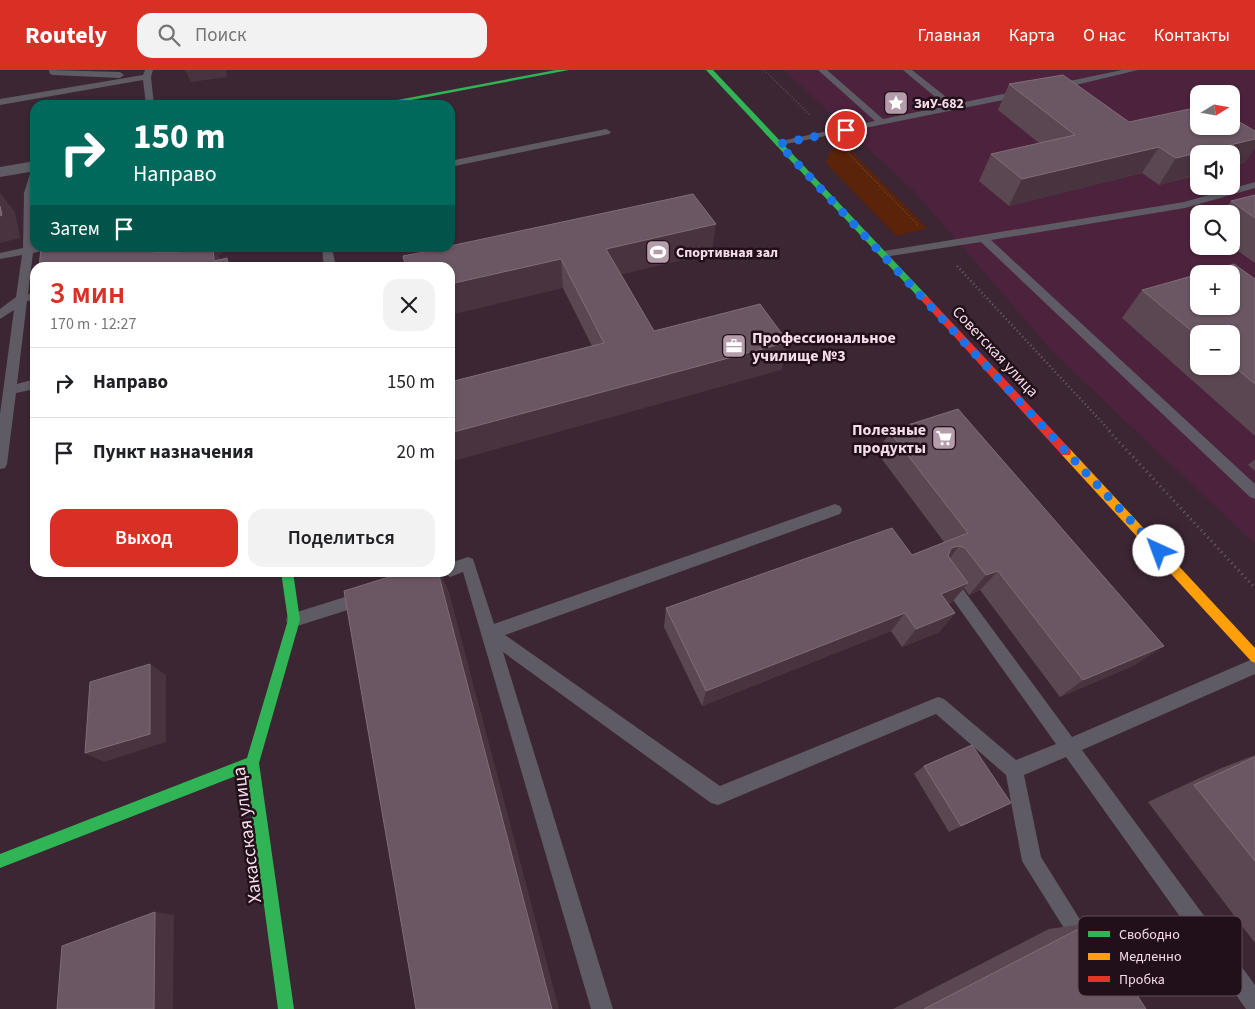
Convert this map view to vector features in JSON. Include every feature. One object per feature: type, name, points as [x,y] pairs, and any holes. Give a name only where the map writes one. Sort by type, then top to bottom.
[{"type":"street","points":[[401,100],[566,70]]},
{"type":"street","name":"Советская улица","points":[[709,70],[884,254],[1255,657]]},
{"type":"street","points":[[0,172],[30,167]]},
{"type":"street","name":"Хакасская улица","points":[[286,1009],[252,764],[294,620],[288,577]]},
{"type":"street","points":[[0,861],[252,764]]},
{"type":"lane","points":[[53,70],[53,72],[148,73]]},
{"type":"lane","points":[[822,70],[881,122]]},
{"type":"lane","points":[[907,70],[954,108]]},
{"type":"lane","points":[[1049,88],[1134,70]]},
{"type":"lane","points":[[0,102],[148,73]]},
{"type":"lane","points":[[148,73],[150,100]]},
{"type":"lane","points":[[779,144],[1030,92]]},
{"type":"lane","points":[[455,163],[606,132]]},
{"type":"lane","points":[[884,254],[1185,205],[1255,185]]},
{"type":"lane","points":[[0,464],[28,250],[30,189]]},
{"type":"lane","points":[[983,238],[1255,493]]},
{"type":"lane","points":[[0,256],[28,250]]},
{"type":"lane","points":[[0,315],[22,299],[30,297]]},
{"type":"lane","points":[[0,349],[16,346]]},
{"type":"lane","points":[[10,390],[30,385]]},
{"type":"lane","points":[[489,633],[835,510]]},
{"type":"lane","points":[[455,568],[468,564],[602,1009]]},
{"type":"lane","points":[[944,575],[1192,916]]},
{"type":"lane","points":[[294,620],[382,592]]},
{"type":"lane","points":[[489,633],[718,796],[938,705],[1014,770],[1032,861],[1078,933]]},
{"type":"lane","points":[[1014,770],[1255,666]]},
{"type":"lane","points":[[1242,985],[1255,1003]]},
{"type":"path","points":[[764,70],[938,245],[1255,588]]},
{"type":"shaded area","points":[[784,70],[1255,70],[1255,544],[1054,353],[916,193]]},
{"type":"shaded area","points":[[846,146],[927,228],[896,236],[826,163],[830,151]]},
{"type":"building","points":[[1063,75],[1129,122],[1190,109],[1190,135],[1240,135],[1240,122],[1255,131],[1255,139],[1230,145],[1190,145],[1190,155],[1176,158],[1159,147],[1022,179],[991,154],[1075,135],[1009,84]]},
{"type":"building","points":[[693,194],[716,224],[606,249],[654,331],[760,304],[788,342],[455,432],[455,381],[604,343],[561,259],[455,283],[455,262],[404,262],[403,256],[424,252],[455,252],[455,245]]},
{"type":"building","points":[[1255,195],[1255,218],[1240,207],[1240,205],[1231,201]]},
{"type":"building","points":[[41,252],[213,252],[214,261],[227,258],[227,262],[40,262]]},
{"type":"building","points":[[1240,268],[1255,279],[1255,384],[1240,372],[1240,325],[1190,325],[1190,330],[1142,290],[1190,276],[1190,315],[1240,315]]},
{"type":"building","points":[[958,409],[1164,646],[1083,680],[998,571],[986,575],[965,548],[959,546],[951,548],[948,556],[968,583],[941,594],[955,613],[916,629],[905,613],[706,691],[666,608],[892,528],[912,555],[968,533],[889,431]]},
{"type":"building","points":[[389,577],[439,577],[552,1009],[416,1009],[344,591]]},
{"type":"building","points":[[150,664],[150,734],[85,753],[90,682]]},
{"type":"building","points":[[972,745],[1011,803],[961,826],[924,766]]},
{"type":"building","points":[[1255,757],[1255,861],[1194,785]]},
{"type":"building","points":[[155,912],[154,1009],[57,1009],[62,946]]},
{"type":"building","points":[[1078,929],[1078,996],[1138,996],[1146,1009],[924,1009]]},
{"type":"traffic: fast","points":[[401,100],[566,70]]},
{"type":"traffic: fast","points":[[709,70],[925,299]]},
{"type":"traffic: fast","points":[[286,1009],[252,763],[294,620],[288,577]]},
{"type":"traffic: fast","points":[[0,861],[252,763]]},
{"type":"traffic: slow","points":[[1066,452],[1255,657]]},
{"type":"traffic: jam","points":[[925,299],[1066,452]]},
{"type":"place","name":"ЗиУ-682","points":[[896,103]]},
{"type":"place","name":"Спортивная зал","points":[[658,252]]},
{"type":"place","name":"Профессиональное училище №3","points":[[734,346]]},
{"type":"place","name":"Полезные продукты","points":[[944,438]]},
{"type":"route","points":[[846,130],[779,144],[884,254],[1159,551]]}]
